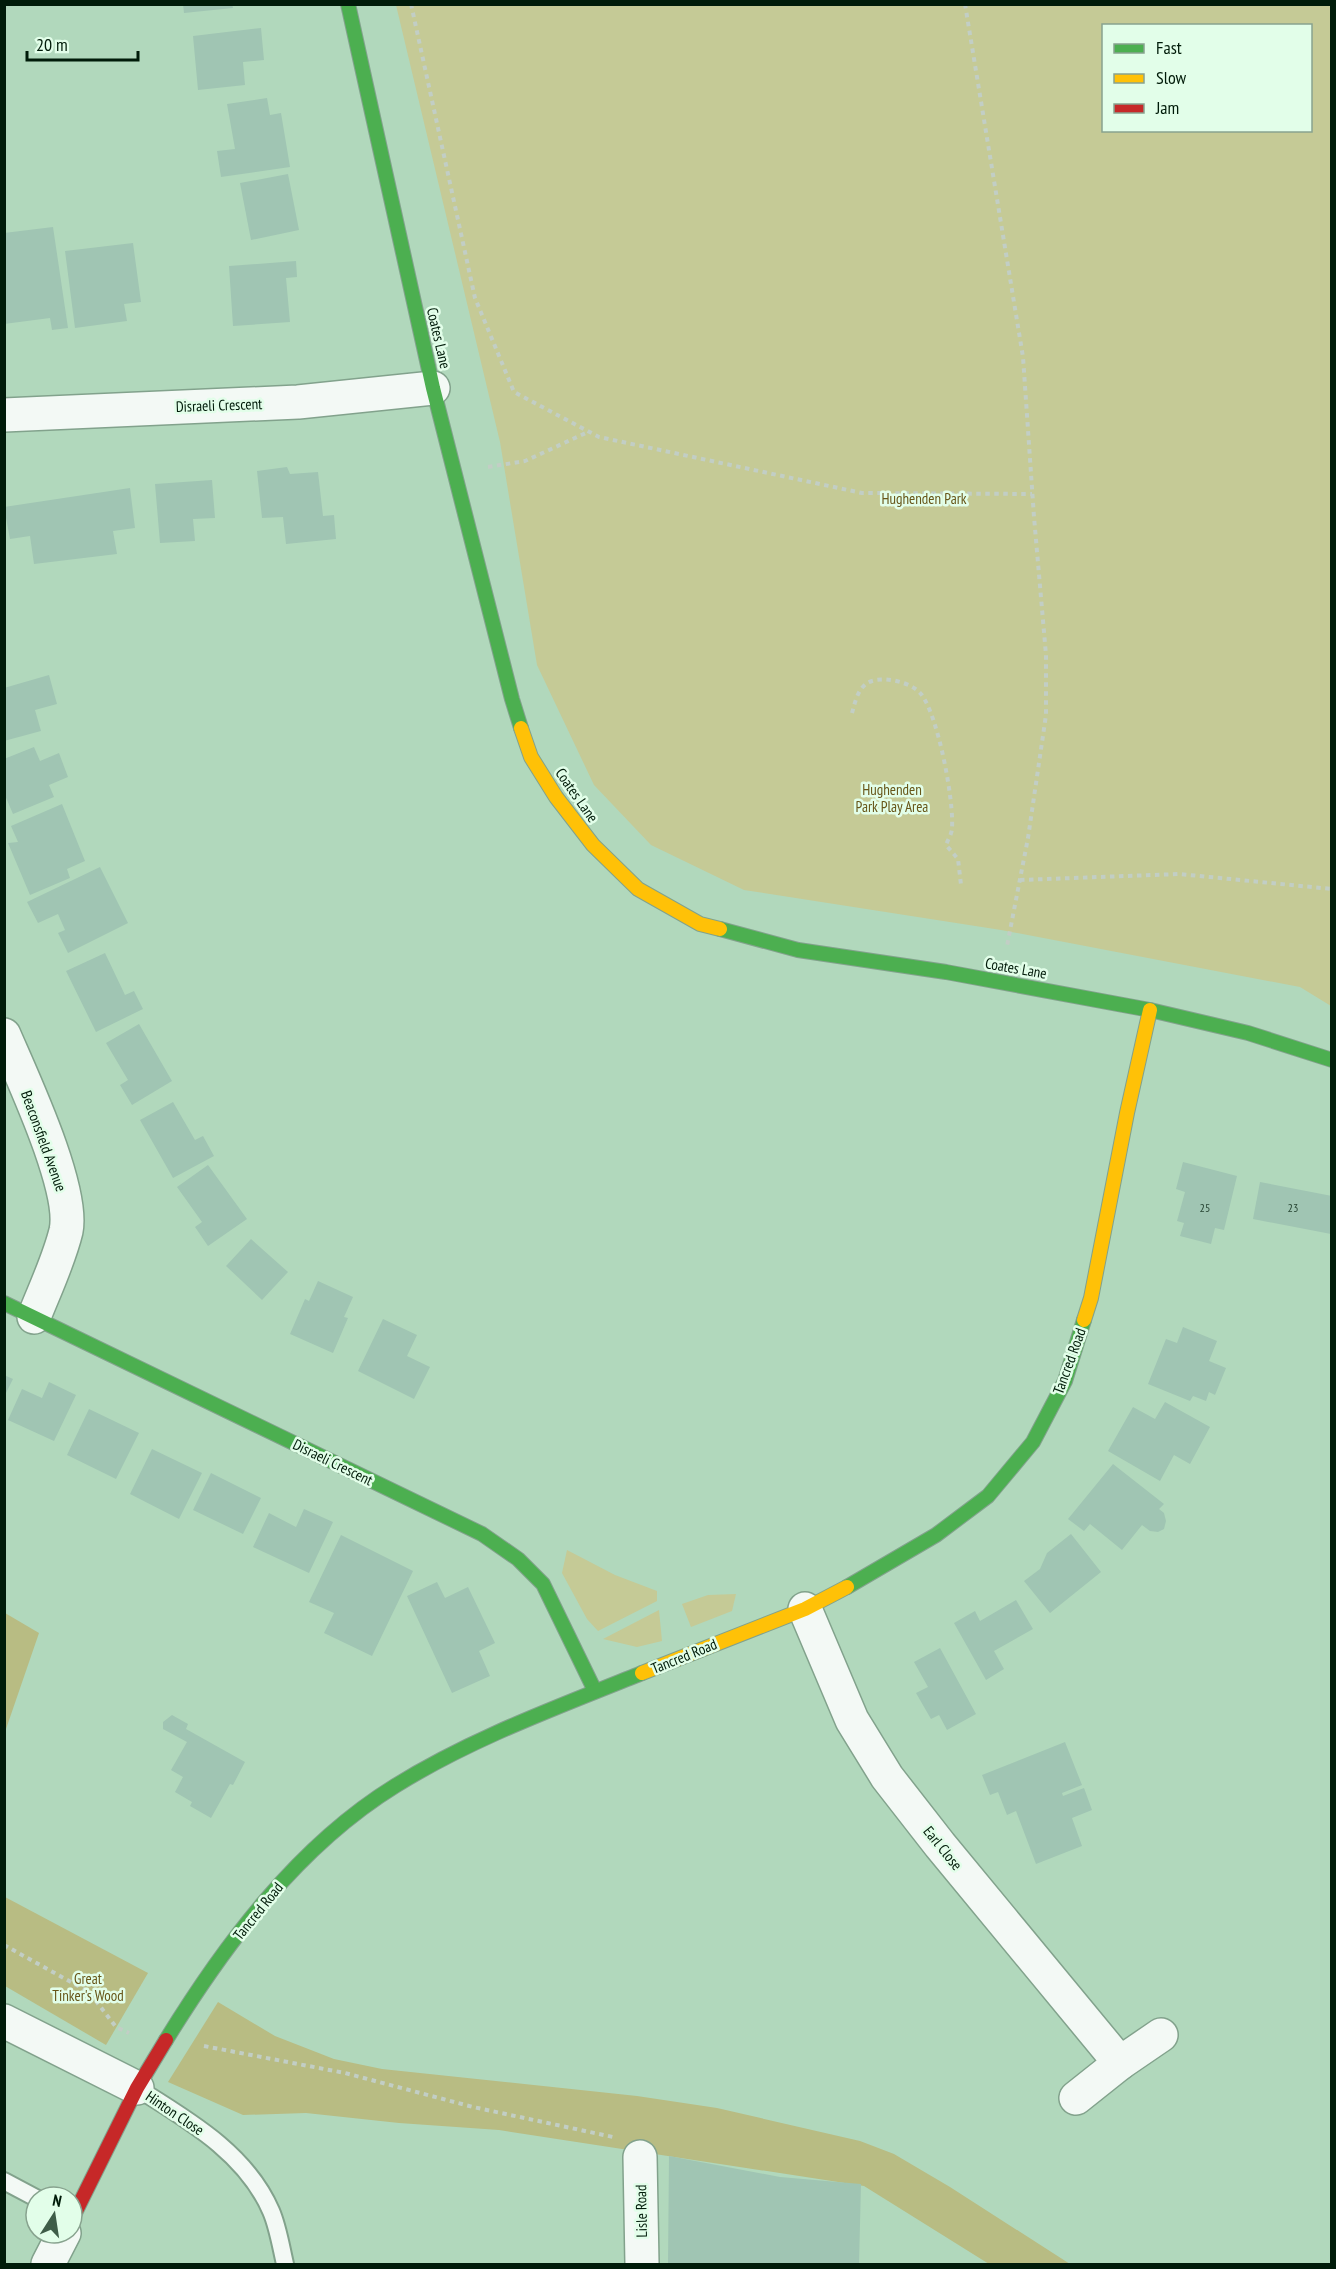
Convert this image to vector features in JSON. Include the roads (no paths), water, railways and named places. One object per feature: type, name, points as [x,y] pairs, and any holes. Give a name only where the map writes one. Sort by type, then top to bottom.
[{"type":"street","name":"Coates Lane","points":[[348,4],[433,388],[512,699],[531,757],[556,797],[592,845],[638,889],[700,924],[798,950],[946,972],[1150,1010],[1248,1033],[1332,1060]]},
{"type":"street","name":"Disraeli Crescent","points":[[4,415],[298,402],[433,388]]},
{"type":"street","name":"Tancred Road","points":[[84,2194],[137,2088],[194,1994],[244,1927],[288,1875],[333,1832],[393,1787],[446,1756],[595,1691],[805,1609],[936,1535],[988,1496],[1033,1442],[1065,1381],[1091,1298],[1126,1113],[1150,1010]]},
{"type":"street","name":"Beaconsfield Avenue","points":[[4,1035],[55,1161],[65,1197],[66,1229],[34,1317]]},
{"type":"street","name":"Disraeli Crescent","points":[[4,1303],[482,1534],[518,1559],[543,1584],[595,1691]]},
{"type":"street","name":"Earl Close","points":[[805,1609],[852,1720],[887,1777],[940,1845],[1120,2063]]},
{"type":"street","name":"Hinton Close","points":[[4,2021],[137,2088]]},
{"type":"street","points":[[1076,2098],[1120,2063],[1161,2035]]},
{"type":"street","name":"Lisle Road","points":[[640,2157],[642,2265]]},
{"type":"street","points":[[48,2265],[58,2245]]},
{"type":"lane","name":"Hinton Close","points":[[137,2088],[201,2129],[249,2172],[271,2211],[285,2265]]},
{"type":"lane","points":[[4,2181],[24,2192]]},
{"type":"park label","name":"Hughenden Park","points":[[924,498]]},
{"type":"park label","name":"Hughenden Park Play Area","points":[[892,798]]},
{"type":"park label","name":"Great Tinker's Wood","points":[[88,1986]]}]
